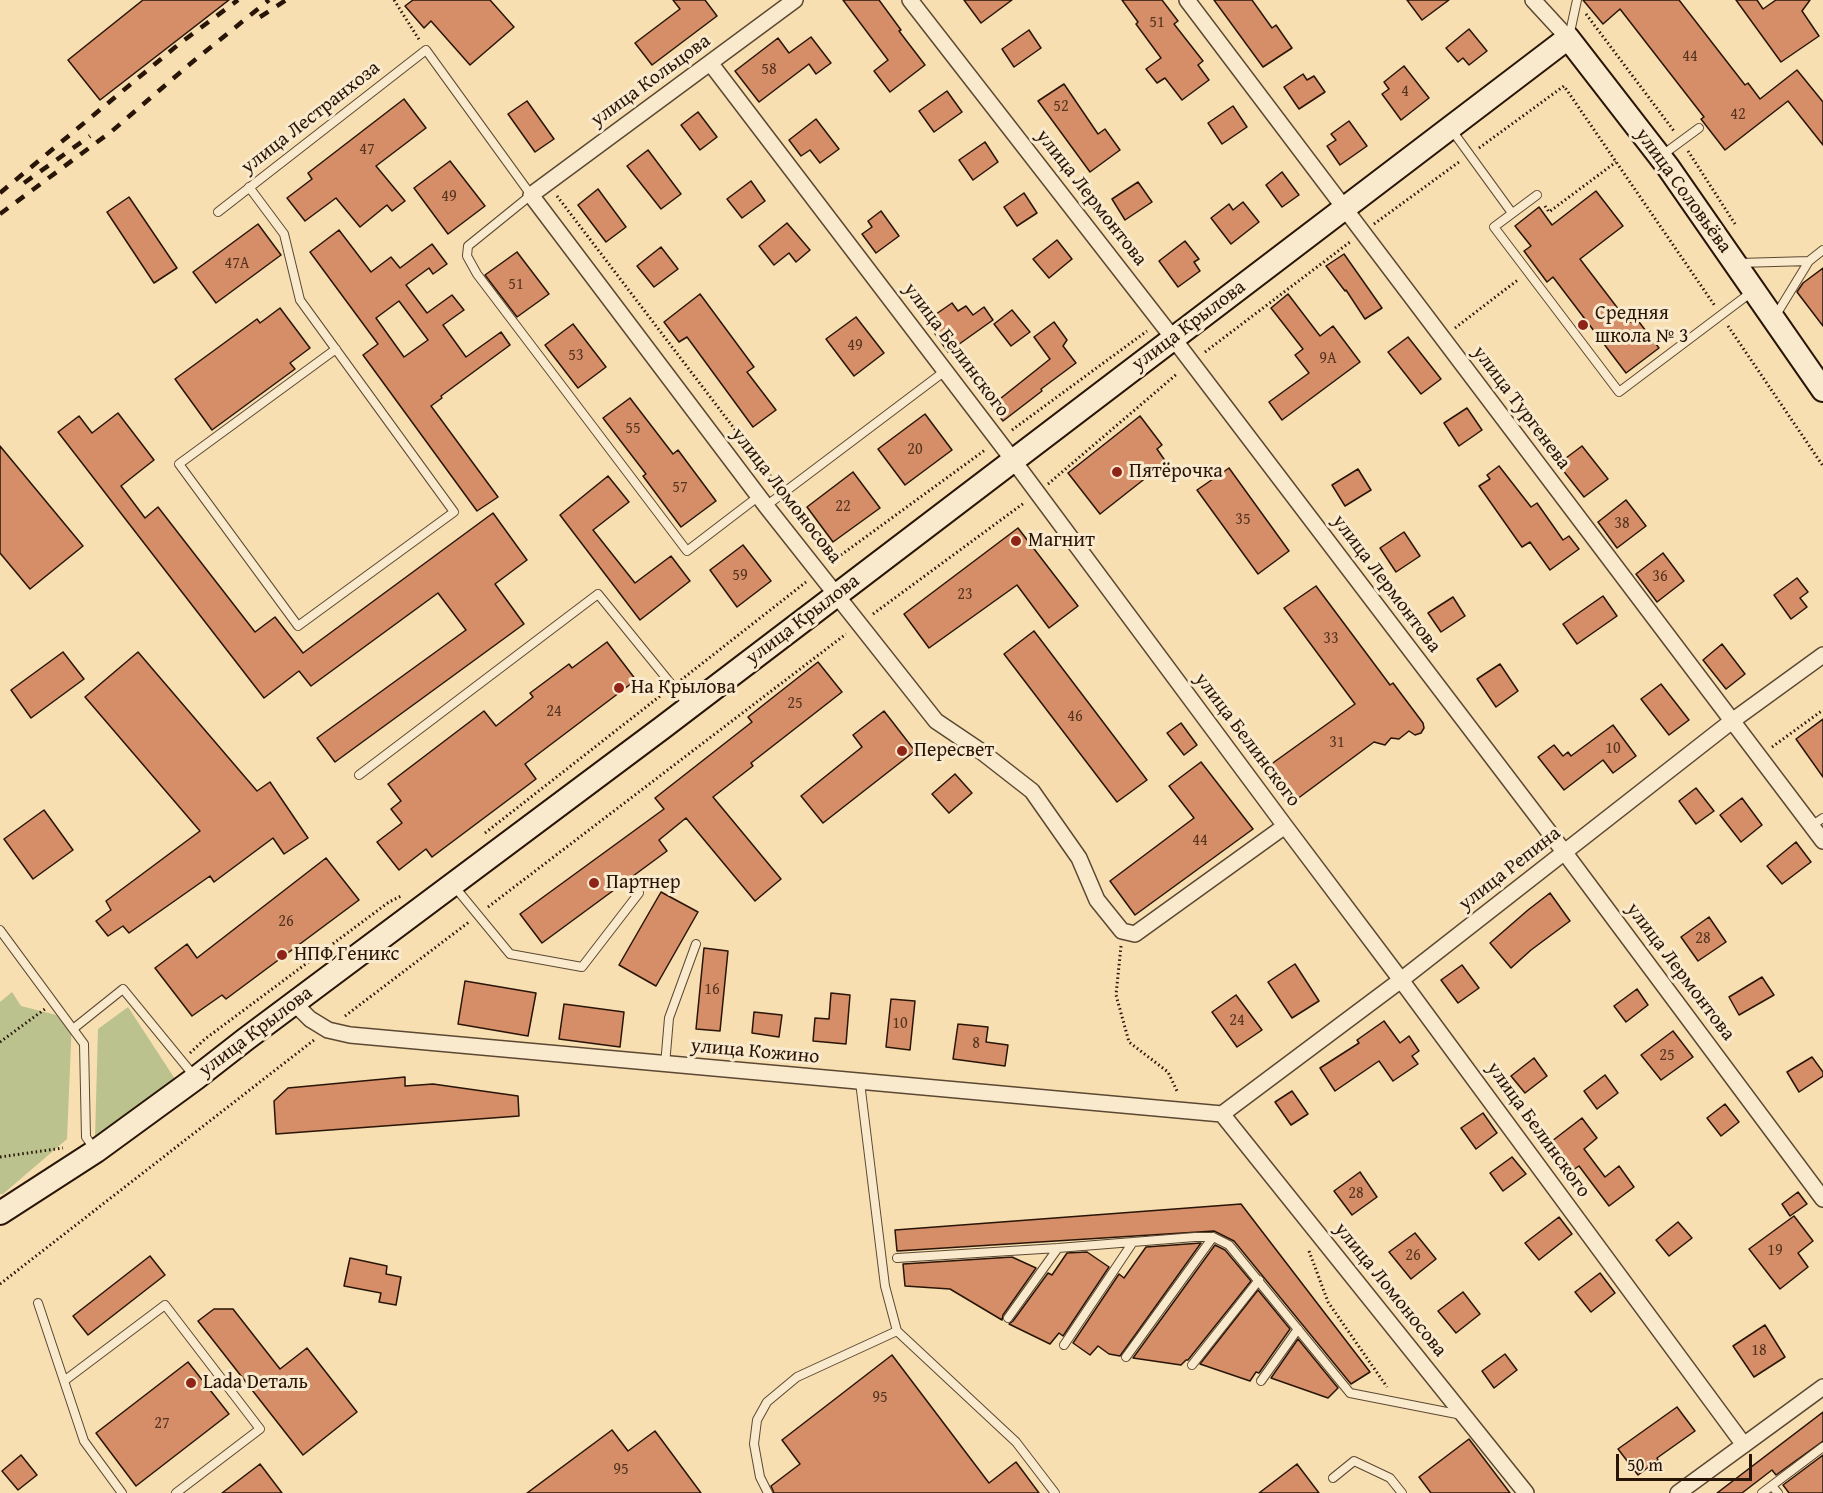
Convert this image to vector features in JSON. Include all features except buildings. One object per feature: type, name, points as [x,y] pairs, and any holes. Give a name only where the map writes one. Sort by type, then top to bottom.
[{"type":"main road","name":"улица Крылова","points":[[0,1213],[189,1070],[294,1003],[453,885],[1568,38]]},
{"type":"main road","name":"улица Соловьёва","points":[[1568,38],[1660,156],[1823,390]]},
{"type":"street","name":"улица Кольцова","points":[[531,195],[795,0]]},
{"type":"street","name":"улица Лермонтова","points":[[910,0],[1173,338],[1565,853],[1823,1199]]},
{"type":"street","name":"улица Тургенева","points":[[1188,0],[1732,722],[1759,757],[1817,822],[1823,841]]},
{"type":"street","name":"улица Соловьёва","points":[[1533,0],[1568,38]]},
{"type":"street","name":"улица Белинского","points":[[711,64],[1038,493],[1744,1445]]},
{"type":"street","name":"улица Ломоносова","points":[[531,195],[763,501],[936,721],[1032,791],[1079,858],[1097,900],[1122,931]]},
{"type":"street","name":"улица Репина","points":[[1222,1114],[1401,980],[1732,722],[1823,655]]},
{"type":"street","points":[[1122,931],[1135,934],[1285,826]]},
{"type":"street","name":"улица Кожино","points":[[294,1003],[310,1019],[328,1030],[350,1035],[1222,1114]]},
{"type":"street","name":"улица Ломоносова","points":[[1222,1114],[1526,1493]]},
{"type":"street","points":[[1678,1493],[1823,1387]]},
{"type":"lane","points":[[1568,38],[1576,0]]},
{"type":"lane","name":"улица Лестранхоза","points":[[218,212],[426,50]]},
{"type":"lane","name":"улица Ломоносова","points":[[426,50],[531,195]]},
{"type":"lane","points":[[1450,128],[1512,213]]},
{"type":"lane","points":[[1660,156],[1699,128]]},
{"type":"lane","points":[[249,187],[284,234],[300,300],[336,349],[454,512],[298,626],[179,464],[336,349]]},
{"type":"lane","points":[[531,195],[468,246],[467,256],[477,274],[687,551],[763,501],[945,370]]},
{"type":"lane","points":[[1537,195],[1494,226],[1619,392],[1754,290]]},
{"type":"lane","points":[[1773,318],[1809,261],[1823,250]]},
{"type":"lane","points":[[1735,263],[1809,261]]},
{"type":"lane","points":[[359,775],[598,594],[690,707]]},
{"type":"lane","points":[[453,885],[510,954],[582,967],[639,892]]},
{"type":"lane","points":[[0,930],[84,1044],[91,1144]]},
{"type":"lane","points":[[665,1065],[669,1018],[696,944]]},
{"type":"lane","points":[[73,1029],[123,989],[189,1070]]},
{"type":"lane","points":[[860,1082],[885,1286],[897,1331],[1016,1442],[1055,1493]]},
{"type":"lane","points":[[897,1258],[1195,1237],[1213,1238],[1229,1245],[1350,1393],[1463,1415]]},
{"type":"lane","points":[[1126,1357],[1213,1238]]},
{"type":"lane","points":[[1064,1345],[1133,1242]]},
{"type":"lane","points":[[1008,1318],[1058,1248]]},
{"type":"lane","points":[[1192,1365],[1259,1280]]},
{"type":"lane","points":[[38,1303],[84,1441],[122,1493]]},
{"type":"lane","points":[[64,1381],[165,1305],[260,1429],[176,1493]]},
{"type":"lane","points":[[1261,1380],[1298,1329]]},
{"type":"lane","points":[[768,1493],[760,1477],[754,1444],[757,1420],[767,1402],[797,1377],[897,1331]]},
{"type":"lane","points":[[1762,1493],[1823,1447]]},
{"type":"lane","points":[[1333,1478],[1354,1461],[1390,1478],[1402,1493]]},
{"type":"lane","points":[[1772,1485],[1778,1493]]},
{"type":"path","points":[[394,0],[426,50]]},
{"type":"path","points":[[1576,0],[1682,141],[1739,232]]},
{"type":"path","points":[[0,1284],[859,624],[1038,493],[1191,363],[1362,233],[1564,86],[1823,466]]},
{"type":"path","points":[[1537,195],[1549,212],[1616,162]]},
{"type":"path","points":[[547,184],[777,485]]},
{"type":"path","points":[[1442,338],[1526,273]]},
{"type":"path","points":[[784,494],[834,560]]},
{"type":"path","points":[[480,837],[819,572]]},
{"type":"path","points":[[1759,757],[1823,710]]},
{"type":"path","points":[[189,1070],[205,1039],[389,902],[407,894]]},
{"type":"path","points":[[1122,931],[1116,995],[1129,1042],[1168,1072],[1186,1111]]},
{"type":"path","points":[[0,1042],[54,1003]]},
{"type":"path","points":[[0,1157],[91,1144]]},
{"type":"path","points":[[1308,1248],[1328,1302],[1396,1401]]},
{"type":"green space","points":[[12,992],[21,1006],[72,1019],[67,1139],[3,1194],[0,1194],[0,1002]]},
{"type":"green space","points":[[128,1007],[175,1079],[95,1138],[98,1029]]},
{"type":"railway","points":[[0,193],[179,44],[238,0]]},
{"type":"railway","points":[[0,214],[112,131],[269,0]]},
{"type":"railway","points":[[260,17],[286,0]]},
{"type":"railway","points":[[24,183],[90,136]]},
{"type":"place","name":"Средняя школа № 3","points":[[1583,325]]},
{"type":"place","name":"Пятёрочка","points":[[1117,472]]},
{"type":"place","name":"Магнит","points":[[1016,541]]},
{"type":"place","name":"На Крылова","points":[[619,688]]},
{"type":"place","name":"Пересвет","points":[[902,751]]},
{"type":"place","name":"Партнер","points":[[594,883]]},
{"type":"place","name":"НПФ Геникс","points":[[282,955]]},
{"type":"place","name":"Lada Dеталь","points":[[191,1383]]}]
